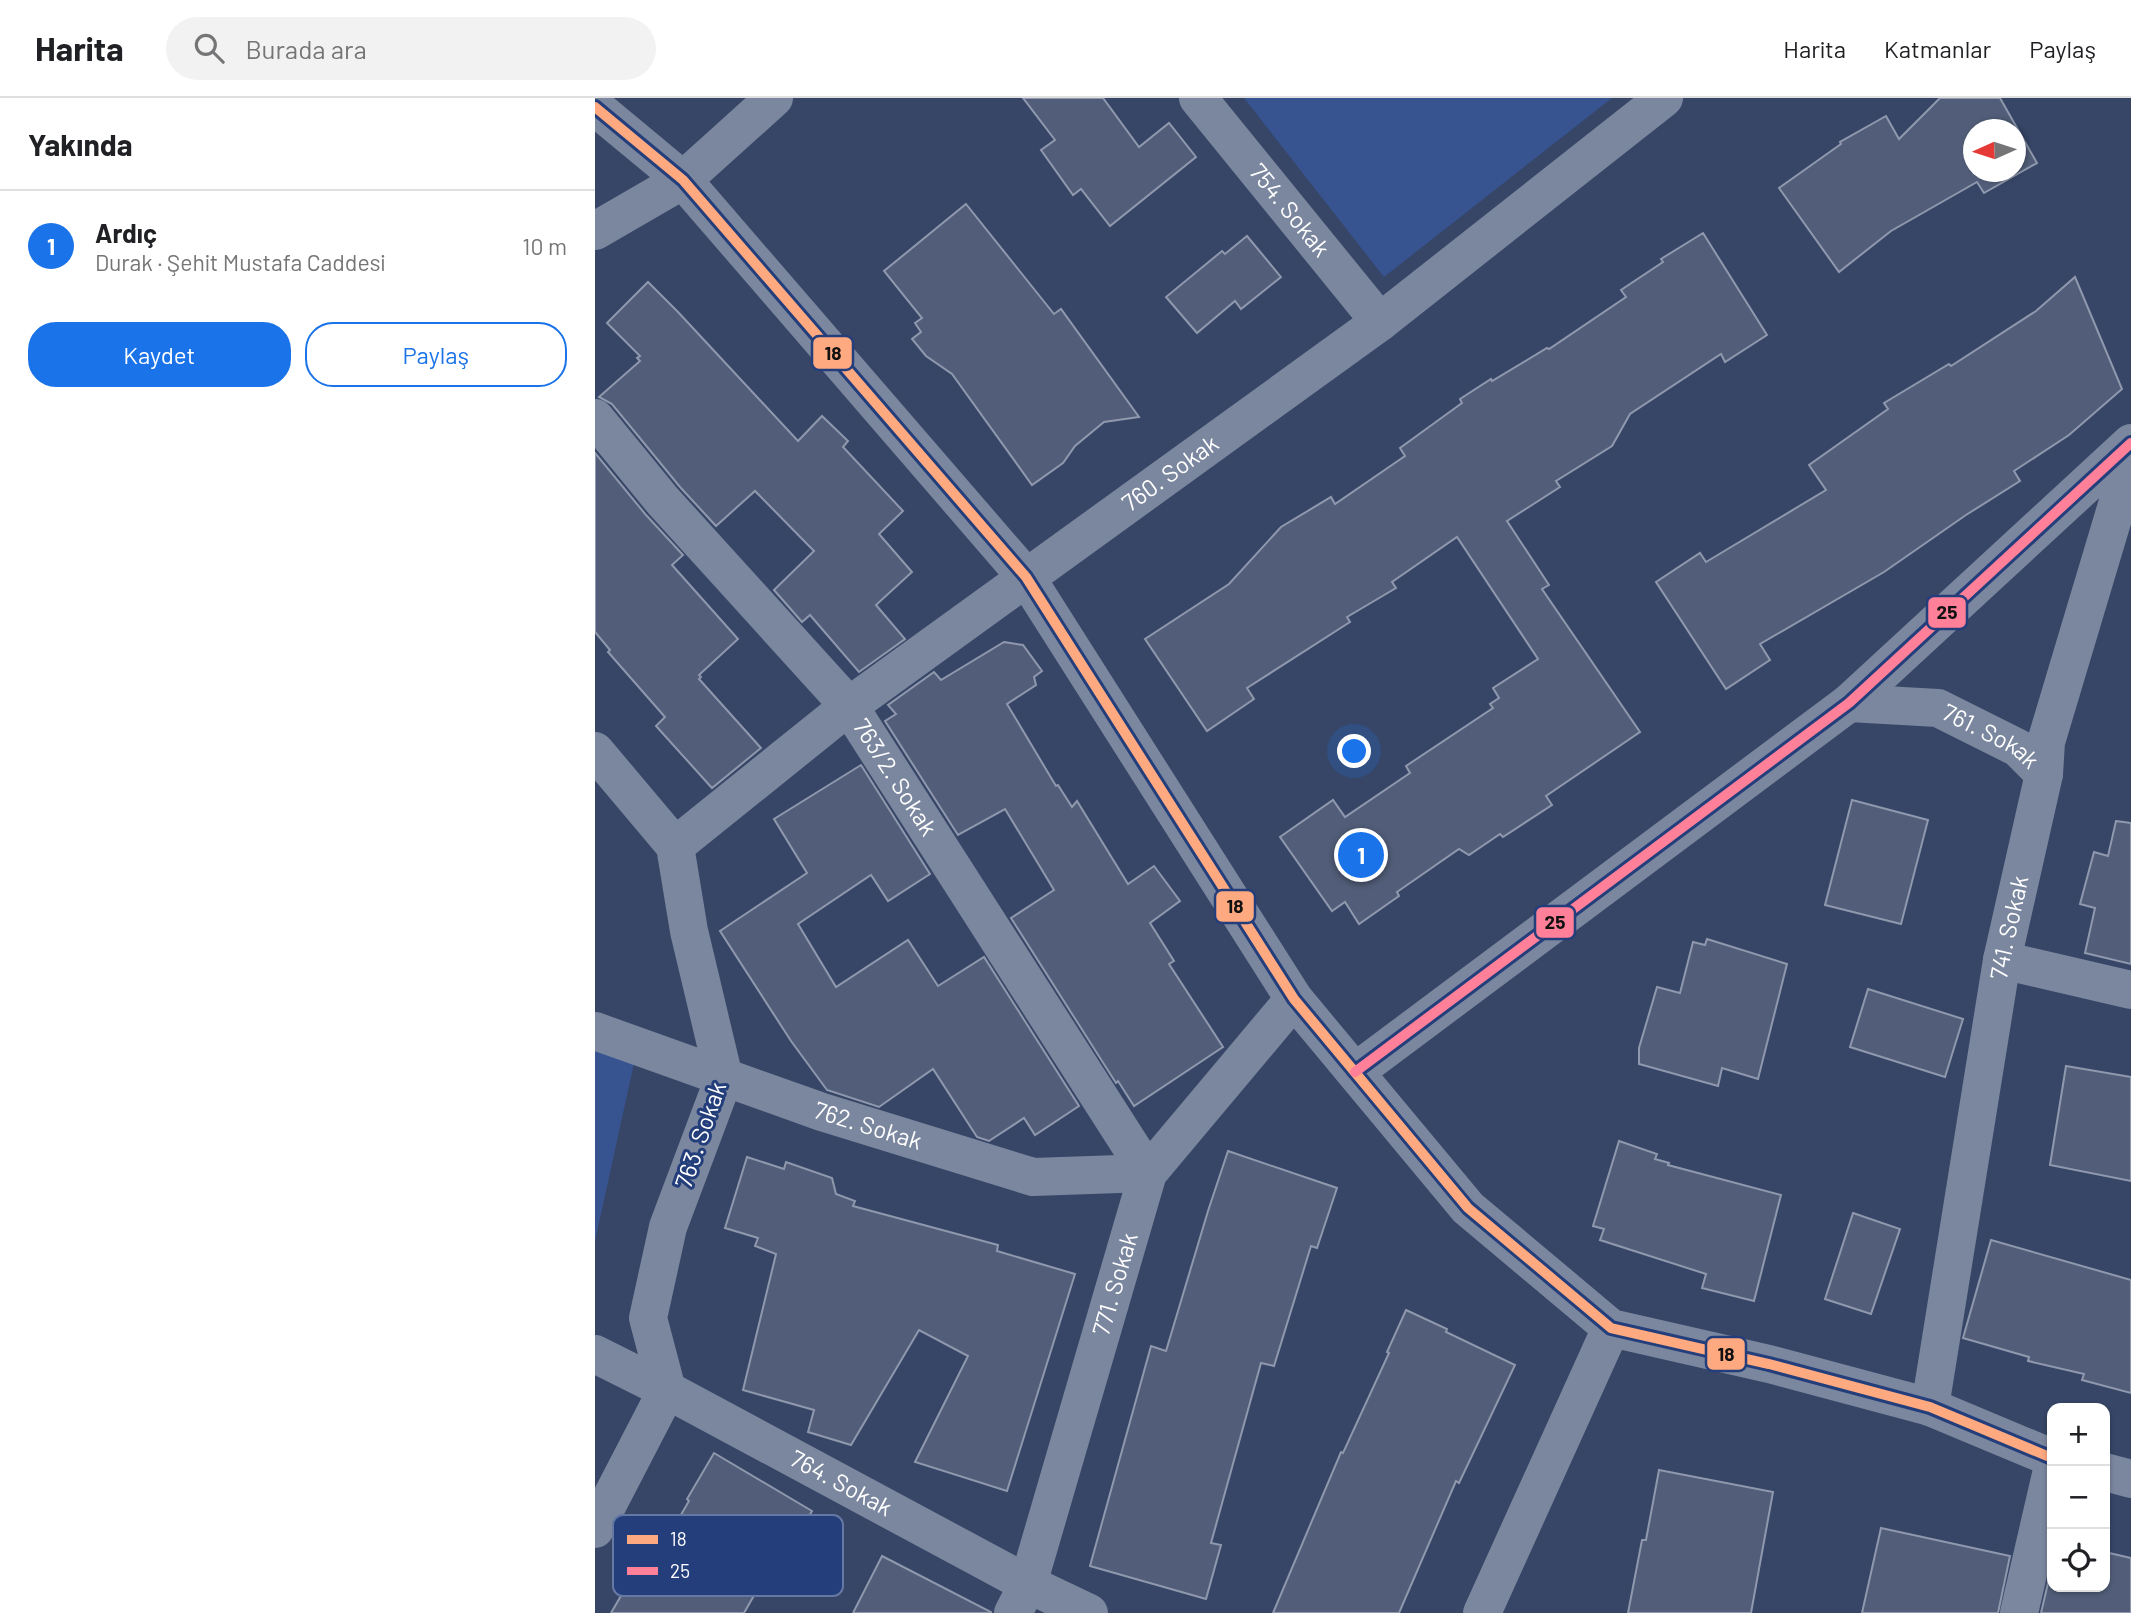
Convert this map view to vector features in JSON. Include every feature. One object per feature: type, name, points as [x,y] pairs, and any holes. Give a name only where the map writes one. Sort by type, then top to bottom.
[{"type":"street","points":[[595,231],[683,180],[774,98]]},
{"type":"street","name":"754. Sokak","points":[[1198,98],[1380,322]]},
{"type":"street","name":"760. Sokak","points":[[675,846],[849,706],[1380,322],[1664,98]]},
{"type":"street","points":[[595,107],[683,180],[1026,577],[1294,999],[1468,1208],[1611,1328],[1769,1364],[1930,1407],[2047,1456]]},
{"type":"street","name":"763/2. Sokak","points":[[595,418],[663,501],[849,706],[1148,1173]]},
{"type":"street","points":[[1355,1072],[1849,703],[2131,443]]},
{"type":"street","name":"741. Sokak","points":[[1930,1407],[2002,960],[2044,774],[2046,742],[2131,458]]},
{"type":"street","name":"761. Sokak","points":[[1849,703],[1938,708],[2018,748],[2044,774]]},
{"type":"street","points":[[595,751],[675,846]]},
{"type":"street","name":"763. Sokak","points":[[667,1390],[648,1318],[669,1227],[724,1078],[689,931],[675,846]]},
{"type":"street","points":[[2002,960],[2131,990]]},
{"type":"street","name":"771. Sokak","points":[[1021,1598],[1148,1173],[1294,999]]},
{"type":"street","name":"762. Sokak","points":[[595,1031],[848,1121],[1033,1177],[1148,1173]]},
{"type":"street","points":[[1482,1613],[1611,1328]]},
{"type":"street","name":"764. Sokak","points":[[595,1354],[667,1390],[1021,1598],[1089,1613]]},
{"type":"street","points":[[595,1529],[667,1390]]},
{"type":"street","points":[[2110,1473],[2131,1479]]},
{"type":"street","points":[[2019,1613],[2047,1492]]},
{"type":"shaded area","points":[[1244,98],[1612,98],[1384,277]]},
{"type":"shaded area","points":[[595,1049],[634,1063],[595,1241]]},
{"type":"building","points":[[1023,98],[1103,98],[1139,147],[1169,123],[1196,157],[1110,226],[1081,189],[1073,195],[1041,150],[1055,140]]},
{"type":"building","points":[[1940,98],[2000,98],[2012,119],[1963,119],[1963,182],[1977,182],[1891,231],[1839,272],[1779,188],[1841,144],[1840,142],[1886,116],[1899,139]]},
{"type":"building","points":[[2026,144],[2037,163],[2026,169]]},
{"type":"building","points":[[1977,182],[2003,182],[1984,193]]},
{"type":"building","points":[[966,204],[1054,314],[1061,309],[1139,417],[1104,422],[1075,446],[1063,463],[1032,485],[952,374],[926,356],[912,339],[921,332],[915,323],[922,318],[884,271]]},
{"type":"building","points":[[1703,233],[1767,335],[1725,362],[1721,354],[1630,414],[1612,446],[1556,481],[1560,487],[1507,521],[1549,585],[1542,589],[1640,732],[1546,796],[1552,805],[1503,837],[1500,834],[1469,855],[1459,849],[1397,892],[1399,896],[1359,924],[1345,902],[1332,911],[1280,837],[1333,800],[1345,817],[1410,773],[1406,766],[1493,708],[1490,704],[1499,698],[1493,688],[1538,659],[1457,537],[1392,582],[1396,588],[1347,617],[1350,622],[1247,688],[1254,699],[1207,731],[1145,639],[1229,584],[1281,527],[1331,497],[1335,504],[1405,456],[1400,448],[1462,403],[1460,399],[1491,379],[1492,381],[1549,349],[1626,297],[1621,290],[1663,262],[1661,259]]},
{"type":"building","points":[[1247,236],[1281,277],[1241,309],[1235,301],[1197,333],[1166,297],[1222,251],[1225,254]]},
{"type":"building","points":[[2075,277],[2122,389],[2069,435],[2014,471],[2020,481],[1884,572],[1760,644],[1770,660],[1726,689],[1656,582],[1700,553],[1706,562],[1826,490],[1809,465],[1888,409],[1884,403],[1949,364],[1951,366],[2036,311]]},
{"type":"building","points":[[648,282],[798,441],[822,416],[848,441],[843,447],[903,511],[879,534],[912,572],[876,605],[905,639],[859,672],[810,615],[802,622],[774,590],[814,551],[755,491],[716,526],[612,404],[599,397],[640,361],[637,358],[640,356],[607,323]]},
{"type":"building","points":[[595,453],[683,555],[672,565],[738,639],[699,675],[699,679],[761,748],[712,788],[656,726],[665,717],[608,652],[610,650],[595,632]]},
{"type":"building","points":[[1004,642],[1023,645],[1042,671],[1034,677],[1036,685],[1007,704],[1056,786],[1058,785],[1072,807],[1077,801],[1128,884],[1154,866],[1180,901],[1150,923],[1174,961],[1169,964],[1223,1047],[1134,1106],[1118,1081],[1116,1083],[1011,918],[1054,890],[1005,809],[958,835],[885,721],[896,714],[888,705],[934,672],[941,680]]},
{"type":"building","points":[[861,765],[930,874],[888,901],[871,875],[798,924],[836,987],[908,940],[938,986],[984,957],[1079,1106],[1035,1135],[1024,1118],[989,1141],[977,1137],[933,1069],[879,1107],[827,1090],[791,1041],[720,931],[807,873],[774,819]]},
{"type":"building","points":[[1852,800],[1928,820],[1901,924],[1825,905]]},
{"type":"building","points":[[2116,821],[2131,823],[2131,964],[2085,953],[2095,908],[2080,904],[2094,852],[2108,856]]},
{"type":"building","points":[[1707,939],[1787,964],[1758,1079],[1722,1068],[1718,1086],[1639,1064],[1639,1048],[1657,987],[1680,993],[1693,942],[1705,945]]},
{"type":"building","points":[[1868,989],[1963,1019],[1945,1077],[1850,1047]]},
{"type":"building","points":[[2066,1066],[2131,1077],[2131,1181],[2050,1165]]},
{"type":"building","points":[[1619,1141],[1657,1154],[1655,1159],[1669,1163],[1668,1165],[1781,1195],[1754,1301],[1702,1288],[1706,1274],[1600,1240],[1604,1229],[1593,1226]]},
{"type":"building","points":[[1228,1151],[1337,1188],[1317,1248],[1311,1246],[1274,1366],[1261,1363],[1211,1543],[1221,1545],[1206,1599],[1090,1566],[1151,1346],[1166,1351]]},
{"type":"building","points":[[747,1157],[784,1169],[786,1162],[832,1178],[836,1194],[855,1201],[853,1206],[998,1245],[997,1251],[1075,1274],[1007,1491],[915,1462],[968,1356],[919,1330],[851,1445],[808,1432],[814,1410],[743,1390],[776,1254],[755,1246],[758,1238],[725,1228]]},
{"type":"building","points":[[1853,1213],[1900,1229],[1871,1314],[1825,1299]]},
{"type":"building","points":[[1991,1240],[2131,1280],[2131,1393],[2082,1380],[2084,1374],[2028,1361],[2029,1357],[1963,1338]]},
{"type":"building","points":[[1406,1310],[1515,1365],[1459,1483],[1456,1481],[1399,1613],[1273,1613],[1341,1452],[1343,1453],[1389,1353],[1387,1352]]},
{"type":"building","points":[[714,1453],[812,1511],[810,1515],[681,1515],[689,1501],[687,1499]]},
{"type":"building","points":[[1659,1470],[1773,1492],[1751,1613],[1628,1613],[1642,1540],[1646,1540]]},
{"type":"building","points":[[1881,1528],[2010,1556],[1998,1613],[1862,1613]]},
{"type":"building","points":[[2110,1553],[2131,1558],[2131,1613],[2041,1613],[2047,1587],[2047,1592],[2110,1592]]},
{"type":"building","points":[[882,1556],[991,1612],[991,1613],[853,1613]]},
{"type":"building","points":[[621,1596],[754,1596],[744,1613],[611,1613]]},
{"type":"transit line","name":"18","points":[[595,107],[683,180],[1026,577],[1294,999],[1468,1208],[1611,1328],[1769,1364],[1930,1407],[2047,1456]]},
{"type":"transit line","name":"25","points":[[1355,1072],[1849,703],[2131,443]]},
{"type":"place","name":"Ardıç","points":[[1361,855]]}]
